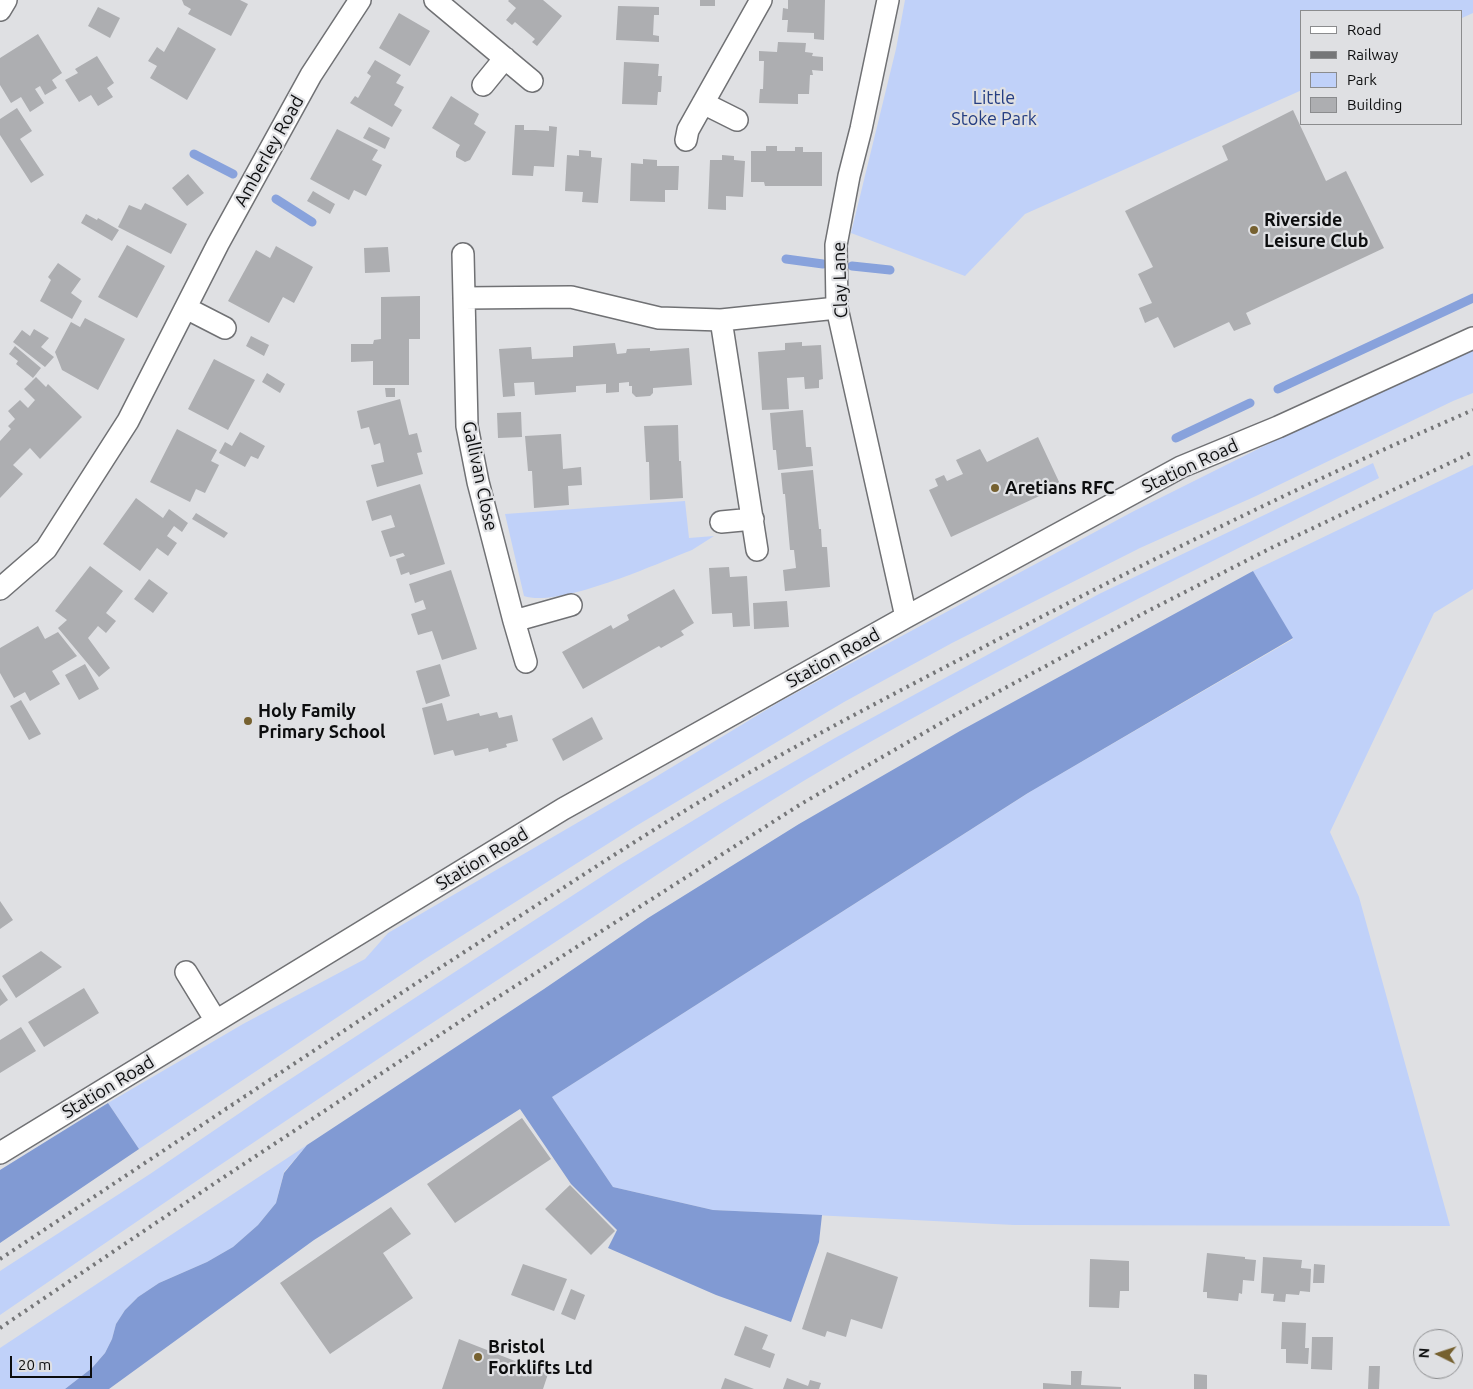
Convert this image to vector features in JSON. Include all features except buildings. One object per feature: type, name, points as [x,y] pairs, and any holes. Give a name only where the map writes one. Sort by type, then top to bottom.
[{"type":"street","points":[[0,10],[6,0]]},
{"type":"street","name":"Amberley Road","points":[[0,589],[46,549],[128,421],[218,244],[311,75],[360,0]]},
{"type":"street","points":[[435,0],[532,81]]},
{"type":"street","points":[[686,140],[688,130],[761,0]]},
{"type":"street","name":"Clay Lane","points":[[888,0],[849,176],[836,245],[837,308],[906,618]]},
{"type":"street","points":[[483,85],[505,58]]},
{"type":"street","points":[[703,103],[737,120]]},
{"type":"street","name":"Gallivan Close","points":[[463,254],[467,426],[478,482],[526,662]]},
{"type":"street","points":[[464,298],[571,297],[659,318],[722,320],[837,308]]},
{"type":"street","points":[[186,308],[225,328]]},
{"type":"street","points":[[722,320],[757,550]]},
{"type":"street","name":"Station Road","points":[[0,1153],[562,809],[906,618],[1181,467],[1278,427],[1473,338]]},
{"type":"street","points":[[721,522],[753,518]]},
{"type":"street","points":[[514,621],[571,605]]},
{"type":"street","points":[[186,972],[216,1021]]},
{"type":"green space","name":"Little Stoke Park","points":[[905,0],[1473,0],[1473,13],[1463,18],[1463,10],[1300,10],[1300,91],[1025,214],[965,276],[851,233],[896,49]]},
{"type":"green space","points":[[1473,349],[1473,393],[1256,496],[1140,548],[952,643],[844,702],[636,826],[425,959],[139,1149],[108,1103],[243,1024],[365,959],[388,933],[649,781],[781,701],[1134,511],[1270,443],[1402,380]]},
{"type":"green space","points":[[1373,463],[1379,478],[1039,650],[905,722],[770,802],[353,1076],[0,1315],[0,1271],[618,866],[835,738],[1099,594]]},
{"type":"green space","points":[[1473,465],[1473,589],[1434,613],[1330,832],[1359,897],[1450,1226],[1014,1225],[713,1210],[613,1187],[552,1097],[1033,790],[1293,639],[1253,571]]},
{"type":"green space","points":[[685,501],[689,538],[714,536],[692,550],[608,583],[583,590],[560,596],[540,598],[524,596],[505,514]]},
{"type":"green space","points":[[307,1145],[284,1172],[276,1203],[258,1225],[233,1247],[207,1262],[159,1283],[138,1297],[125,1310],[116,1324],[112,1339],[105,1353],[92,1368],[65,1389],[0,1389],[0,1348]]},
{"type":"shaded area","points":[[1253,571],[1293,638],[1028,793],[552,1097],[613,1187],[713,1210],[822,1215],[819,1242],[791,1322],[716,1295],[608,1248],[617,1230],[571,1184],[520,1109],[314,1240],[109,1389],[65,1389],[92,1368],[105,1353],[112,1339],[116,1324],[125,1310],[138,1297],[159,1283],[207,1262],[233,1247],[258,1225],[276,1203],[284,1173],[307,1145],[648,918],[799,824],[960,731]]},
{"type":"shaded area","points":[[108,1103],[139,1149],[0,1243],[0,1170]]},
{"type":"waterway","points":[[194,154],[233,174]]},
{"type":"waterway","points":[[276,199],[312,222]]},
{"type":"waterway","points":[[786,259],[823,264]]},
{"type":"waterway","points":[[852,266],[890,270]]},
{"type":"waterway","points":[[1278,389],[1473,298]]},
{"type":"waterway","points":[[1176,438],[1250,403]]},
{"type":"railway","points":[[0,1259],[437,970],[629,845],[728,785],[857,713],[1131,571],[1300,488],[1473,410]]},
{"type":"railway","points":[[0,1328],[218,1181],[473,1013],[801,804],[955,715],[1146,612],[1271,548],[1473,452]]},
{"type":"place","name":"Riverside Leisure Club","points":[[1254,230]]},
{"type":"place","name":"Aretians RFC","points":[[995,488]]},
{"type":"place","name":"Holy Family Primary School","points":[[248,721]]},
{"type":"place","name":"Bristol Forklifts Ltd","points":[[478,1357]]}]
